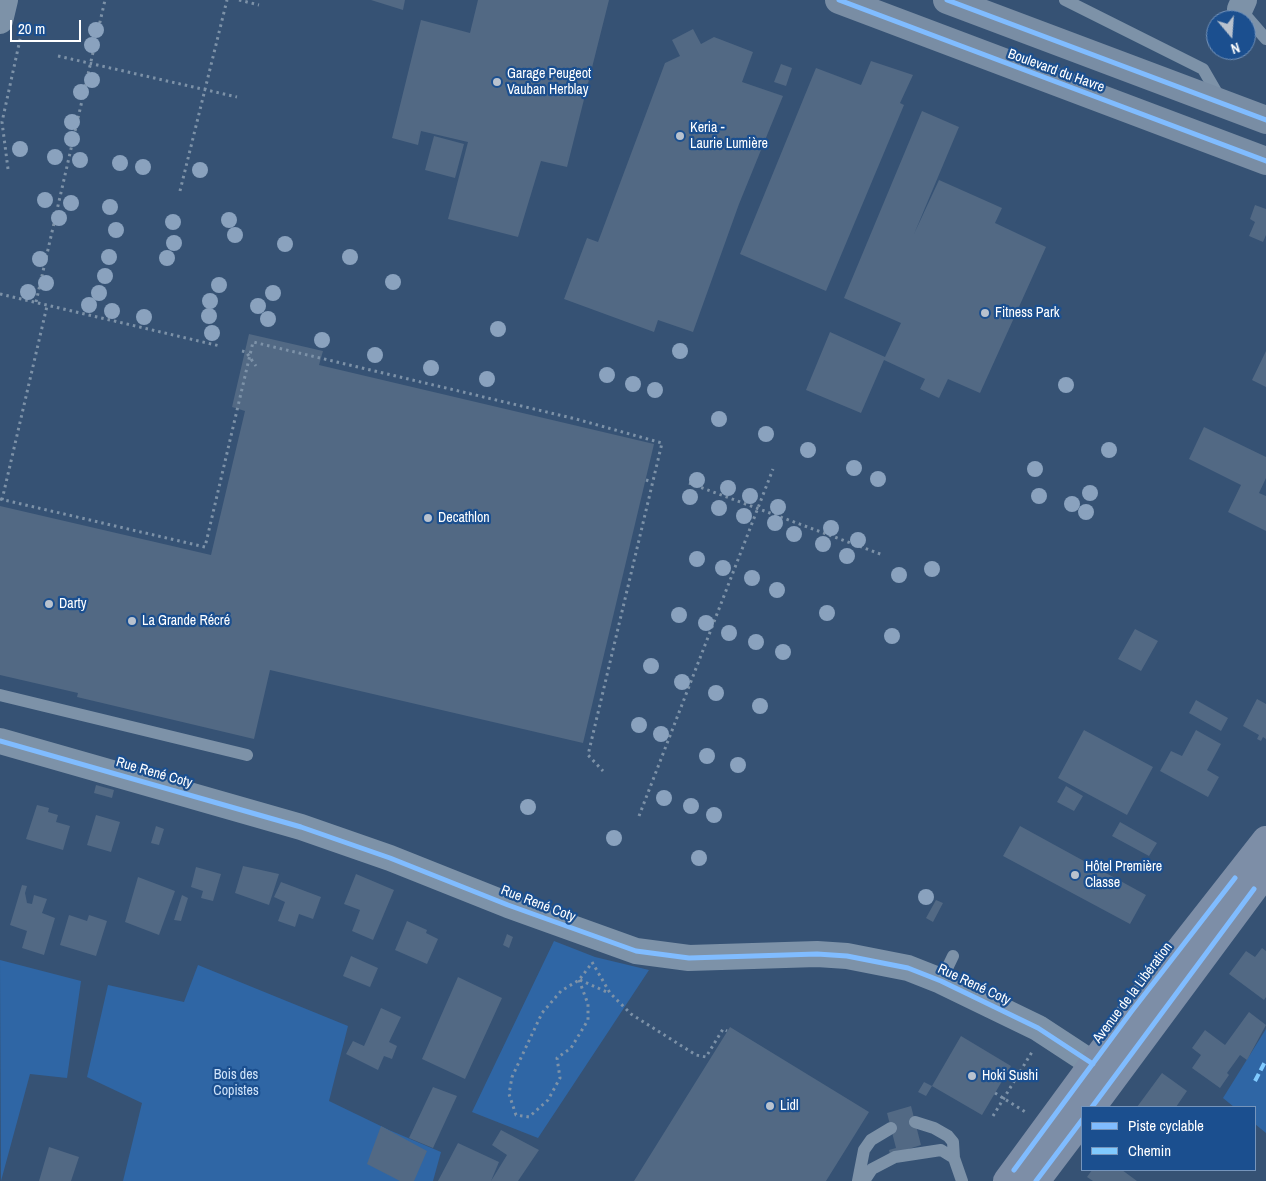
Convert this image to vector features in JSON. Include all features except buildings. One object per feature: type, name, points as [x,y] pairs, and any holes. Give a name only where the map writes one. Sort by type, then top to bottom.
[{"type":"main road","name":"Boulevard du Havre","points":[[839,0],[1266,161]]},
{"type":"main road","name":"Boulevard du Havre","points":[[947,0],[1266,120]]},
{"type":"main road","name":"Avenue de la Libération","points":[[1092,1106],[1103,1072],[1266,840]]},
{"type":"main road","name":"Avenue de la Libération","points":[[1007,1181],[1103,1072],[1266,872]]},
{"type":"main road","points":[[1036,1181],[1081,1121]]},
{"type":"street","points":[[5,0],[12,24]]},
{"type":"street","name":"Rue René Coty","points":[[0,741],[301,827],[390,858],[508,905],[636,951],[688,958],[818,954],[847,956],[908,968],[941,981],[1038,1028],[1103,1072]]},
{"type":"lane","points":[[1065,0],[1203,68],[1224,104]]},
{"type":"lane","points":[[1242,5],[1266,39]]},
{"type":"lane","points":[[0,695],[247,755]]},
{"type":"lane","points":[[941,981],[953,956]]},
{"type":"lane","points":[[915,1122],[934,1128],[948,1136],[953,1142],[954,1158],[962,1181]]},
{"type":"lane","points":[[858,1181],[864,1150],[871,1140],[891,1128]]},
{"type":"lane","points":[[864,1181],[872,1169],[895,1157],[941,1150],[954,1158]]},
{"type":"path","points":[[36,302],[104,0]]},
{"type":"path","points":[[180,191],[227,0]]},
{"type":"path","points":[[239,0],[259,5]]},
{"type":"path","points":[[8,169],[2,122],[5,108],[12,24]]},
{"type":"path","points":[[58,56],[237,97]]},
{"type":"path","points":[[0,106],[5,108]]},
{"type":"path","points":[[0,294],[220,346]]},
{"type":"path","points":[[48,306],[1,500],[205,548],[253,342],[576,418],[662,443],[657,472],[652,482],[588,755],[603,772]]},
{"type":"path","points":[[242,351],[246,352],[256,366]]},
{"type":"path","points":[[639,816],[773,469]]},
{"type":"path","points":[[646,480],[652,482]]},
{"type":"path","points":[[688,483],[883,555]]},
{"type":"path","points":[[579,980],[588,1004],[588,1020],[570,1048],[557,1058],[560,1078],[548,1100],[529,1117],[516,1115],[510,1094],[512,1076],[542,1013],[561,991],[579,980],[592,964],[595,957]]},
{"type":"path","points":[[592,964],[610,993],[648,1026],[696,1055],[706,1057],[723,1029],[727,1031]]},
{"type":"path","points":[[579,980],[610,993]]},
{"type":"path","points":[[993,1116],[1037,1045]]},
{"type":"path","points":[[995,1093],[1028,1114]]},
{"type":"green space","points":[[554,941],[595,957],[649,970],[538,1138],[472,1112]]},
{"type":"green space","points":[[0,960],[81,981],[67,1078],[30,1074],[1,1181]]},
{"type":"green space","name":"Bois des Copistes","points":[[198,965],[348,1026],[329,1101],[389,1130],[441,1152],[433,1181],[123,1181],[142,1103],[87,1077],[108,985],[184,1002]]},
{"type":"green space","points":[[1266,1029],[1266,1133],[1256,1125],[1256,1106],[1233,1106],[1223,1098]]},
{"type":"marked path","points":[[1255,1081],[1266,1060]]},
{"type":"cycle path","points":[[839,0],[1266,161]]},
{"type":"cycle path","points":[[947,0],[1266,120]]},
{"type":"cycle path","points":[[0,741],[301,827],[390,858],[508,905],[636,951],[689,958],[817,954],[847,956],[908,968],[941,981],[1038,1028],[1093,1064]]},
{"type":"cycle path","points":[[1014,1170],[1131,1012],[1235,878]]},
{"type":"cycle path","points":[[1093,1106],[1254,889]]},
{"type":"cycle path","points":[[1036,1181],[1081,1121]]},
{"type":"place","name":"Garage Peugeot Vauban Herblay","points":[[497,82]]},
{"type":"place","name":"Keria - Laurie Lumière","points":[[680,136]]},
{"type":"place","name":"Fitness Park","points":[[985,313]]},
{"type":"place","name":"Decathlon","points":[[428,518]]},
{"type":"place","name":"Darty","points":[[49,604]]},
{"type":"place","name":"La Grande Récré","points":[[132,621]]},
{"type":"place","name":"Hôtel Première Classe","points":[[1075,875]]},
{"type":"place","name":"Hoki Sushi","points":[[972,1076]]},
{"type":"place","name":"Lidl","points":[[770,1106]]}]
